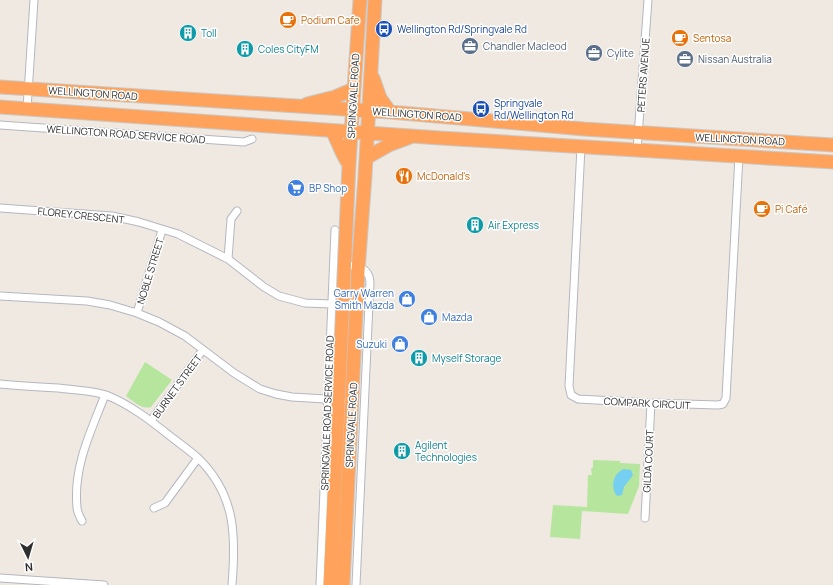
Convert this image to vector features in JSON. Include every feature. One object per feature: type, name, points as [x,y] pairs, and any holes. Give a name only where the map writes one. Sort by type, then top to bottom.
[{"type":"highway","name":"SPRINGVALE ROAD","points":[[327,577],[333,399],[345,265],[341,232],[349,164],[360,0]]},
{"type":"highway","name":"SPRINGVALE ROAD","points":[[343,585],[358,266],[368,133],[375,0]]},
{"type":"highway","points":[[371,74],[380,98],[390,112]]},
{"type":"highway","name":"WELLINGTON ROAD","points":[[0,87],[390,112],[638,133],[833,145]]},
{"type":"highway","points":[[298,106],[335,97],[354,88]]},
{"type":"highway","name":"WELLINGTON ROAD","points":[[0,107],[332,131],[833,162]]},
{"type":"highway","points":[[332,131],[340,145],[344,157],[349,164]]},
{"type":"highway","points":[[366,158],[389,145],[411,136]]},
{"type":"street","points":[[27,109],[34,0]]},
{"type":"street","name":"PETERS AVENUE","points":[[637,150],[648,0]]},
{"type":"street","name":"WELLINGTON ROAD SERVICE ROAD","points":[[0,125],[244,142],[252,139]]},
{"type":"street","name":"COMPARK CIRCUIT","points":[[581,146],[569,386],[571,395],[578,399],[651,403],[723,404],[726,398],[739,156]]},
{"type":"street","name":"FLOREY CRESCENT","points":[[0,208],[112,216],[139,222],[178,234],[228,259],[264,287],[279,296],[306,303],[332,304]]},
{"type":"street","points":[[228,259],[231,219],[237,211]]},
{"type":"street","name":"NOBLE STREET","points":[[137,313],[162,230]]},
{"type":"street","points":[[334,242],[341,232]]},
{"type":"street","name":"SPRINGVALE ROAD SERVICE ROAD","points":[[333,399],[332,304],[334,242],[341,232]]},
{"type":"street","points":[[345,265],[358,266],[365,270],[370,278],[356,585]]},
{"type":"street","points":[[0,296],[87,302],[137,313],[159,322],[185,336],[202,351],[260,390],[292,397],[352,400]]},
{"type":"street","name":"BURNET STREET","points":[[151,421],[202,351]]},
{"type":"street","points":[[0,384],[82,390],[105,395],[130,407],[151,421],[198,458],[217,480],[225,498],[233,525],[234,552],[232,585]]},
{"type":"street","points":[[82,521],[77,508],[78,476],[81,460],[105,395]]},
{"type":"street","name":"GILDA COURT","points":[[646,518],[651,403]]},
{"type":"street","points":[[154,508],[165,503],[198,458]]},
{"type":"street","points":[[320,585],[327,577]]},
{"type":"street","points":[[0,578],[103,585]]},
{"type":"green space","points":[[145,362],[172,380],[151,407],[148,408],[138,404],[126,396]]},
{"type":"green space","points":[[593,460],[620,461],[620,463],[640,464],[639,486],[628,514],[582,511],[580,539],[550,537],[553,505],[587,507],[588,475],[592,475],[591,469],[593,467]]},
{"type":"water","points":[[624,469],[631,470],[633,475],[624,487],[622,495],[617,496],[613,485],[615,477]]},
{"type":"place","name":"Podium Cafe","points":[[288,20]]},
{"type":"place","name":"Wellington Rd/Springvale Rd","points":[[384,29]]},
{"type":"place","name":"Toll","points":[[188,33]]},
{"type":"place","name":"Sentosa","points":[[680,38]]},
{"type":"place","name":"Chandler Macleod","points":[[470,46]]},
{"type":"place","name":"Coles CityFM","points":[[245,49]]},
{"type":"place","name":"Cylite","points":[[594,53]]},
{"type":"place","name":"Nissan Australia","points":[[685,59]]},
{"type":"place","name":"Springvale Rd/Wellington Rd","points":[[481,109]]},
{"type":"place","name":"McDonald's","points":[[404,176]]},
{"type":"place","name":"BP Shop","points":[[296,188]]},
{"type":"place","name":"Pi Café","points":[[762,209]]},
{"type":"place","name":"Air Express","points":[[475,225]]},
{"type":"place","name":"Garry Warren Smith Mazda","points":[[407,299]]},
{"type":"place","name":"Mazda","points":[[429,317]]},
{"type":"place","name":"Suzuki","points":[[400,344]]},
{"type":"place","name":"Myself Storage","points":[[419,358]]},
{"type":"place","name":"Agilent Technologies","points":[[402,451]]}]
